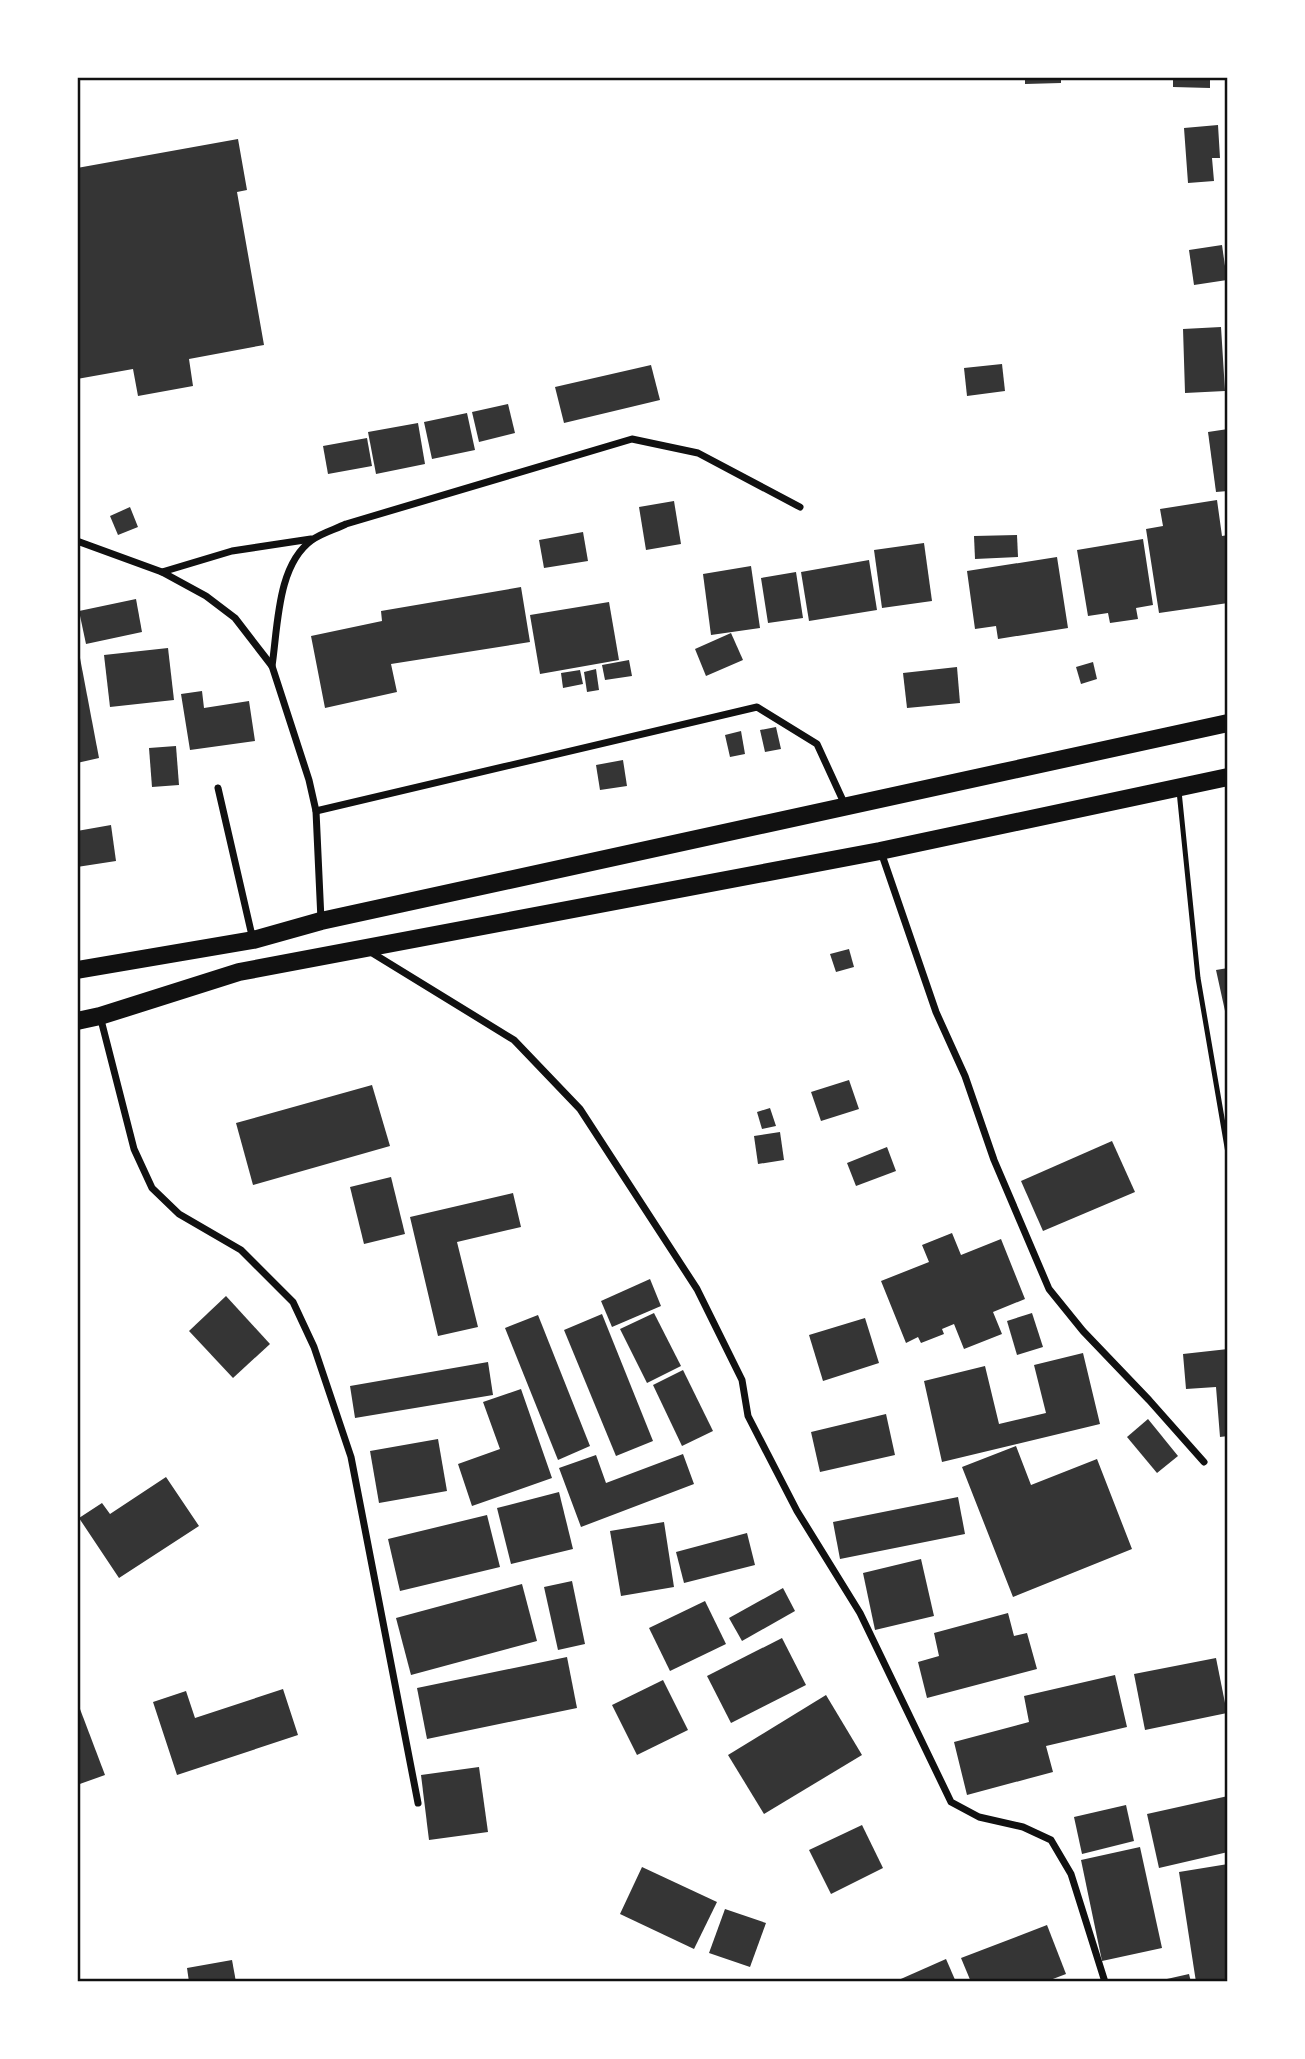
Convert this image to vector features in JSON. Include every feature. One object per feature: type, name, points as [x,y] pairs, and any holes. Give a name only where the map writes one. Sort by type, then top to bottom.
[{"type":"main road","points":[[77,970],[253,940],[321,921],[1228,723]]},
{"type":"main road","points":[[77,1021],[239,972],[880,851],[1228,777]]},
{"type":"street","points":[[162,572],[232,551],[312,539],[346,524],[632,439],[698,453],[800,507]]},
{"type":"street","points":[[272,666],[285,578],[295,557],[312,539]]},
{"type":"street","points":[[77,541],[162,572],[206,596],[235,618],[272,666],[306,768],[316,811],[321,921]]},
{"type":"street","points":[[316,811],[757,706],[817,744],[846,806]]},
{"type":"street","points":[[218,788],[253,940]]},
{"type":"street","points":[[880,851],[936,1012],[965,1076],[994,1160],[1049,1289],[1083,1332],[1204,1462]]},
{"type":"street","points":[[366,950],[514,1040],[580,1109],[697,1289],[742,1380],[748,1416],[797,1511],[860,1613],[951,1802],[979,1817],[1023,1827],[1051,1840],[1071,1874],[1105,1982]]},
{"type":"street","points":[[100,1016],[134,1149],[152,1188],[179,1214],[241,1250],[293,1301],[314,1347],[351,1457],[418,1803]]},
{"type":"lane","points":[[1179,788],[1198,978],[1228,1153]]},
{"type":"building","points":[[1025,77],[1061,77],[1061,83],[1025,84]]},
{"type":"building","points":[[1173,77],[1210,77],[1210,88],[1173,87]]},
{"type":"building","points":[[1218,125],[1220,158],[1212,158],[1214,181],[1188,183],[1184,128]]},
{"type":"building","points":[[238,139],[247,190],[237,192],[264,345],[189,359],[193,386],[138,396],[133,369],[77,379],[77,168]]},
{"type":"building","points":[[1222,245],[1227,280],[1194,285],[1189,250]]},
{"type":"building","points":[[1221,327],[1225,391],[1185,393],[1183,329]]},
{"type":"building","points":[[1002,364],[1005,391],[967,396],[964,368]]},
{"type":"building","points":[[651,365],[660,400],[564,423],[555,387]]},
{"type":"building","points":[[508,404],[515,433],[479,442],[472,412]]},
{"type":"building","points":[[467,413],[475,450],[432,459],[424,422]]},
{"type":"building","points":[[418,423],[425,464],[376,474],[368,432]]},
{"type":"building","points":[[1228,429],[1228,491],[1216,492],[1208,432]]},
{"type":"building","points":[[367,438],[372,466],[328,474],[323,446]]},
{"type":"building","points":[[1217,500],[1222,536],[1228,535],[1228,603],[1159,613],[1146,529],[1163,526],[1160,509]]},
{"type":"building","points":[[674,501],[681,544],[646,550],[639,507]]},
{"type":"building","points":[[130,507],[138,527],[118,535],[110,516]]},
{"type":"building","points":[[583,532],[588,561],[544,568],[539,540]]},
{"type":"building","points":[[1017,535],[1018,557],[975,559],[974,536]]},
{"type":"building","points":[[1143,539],[1153,605],[1136,608],[1138,619],[1110,623],[1108,613],[1088,616],[1077,550]]},
{"type":"building","points":[[924,543],[932,601],[882,608],[874,550]]},
{"type":"building","points":[[1057,557],[1068,628],[998,639],[996,626],[975,629],[967,571]]},
{"type":"building","points":[[869,560],[877,610],[809,621],[801,572]]},
{"type":"building","points":[[751,566],[760,628],[711,635],[703,574]]},
{"type":"building","points":[[796,572],[803,618],[768,623],[761,578]]},
{"type":"building","points":[[521,587],[530,642],[391,664],[397,692],[325,708],[311,636],[382,621],[381,611]]},
{"type":"building","points":[[136,599],[142,632],[86,644],[79,611]]},
{"type":"building","points":[[609,602],[619,660],[540,674],[530,615]]},
{"type":"building","points":[[731,633],[743,660],[706,676],[695,649]]},
{"type":"building","points":[[168,648],[174,700],[110,707],[104,655]]},
{"type":"building","points":[[77,658],[80,658],[99,758],[77,763]]},
{"type":"building","points":[[629,660],[632,676],[605,680],[602,665]]},
{"type":"building","points":[[1093,662],[1097,679],[1081,684],[1076,667]]},
{"type":"building","points":[[957,667],[960,703],[907,708],[903,673]]},
{"type":"building","points":[[596,669],[599,690],[587,692],[584,672]]},
{"type":"building","points":[[580,670],[583,684],[563,688],[561,673]]},
{"type":"building","points":[[202,691],[204,708],[249,701],[255,741],[190,750],[181,694]]},
{"type":"building","points":[[776,727],[781,749],[765,752],[760,730]]},
{"type":"building","points":[[741,731],[745,754],[730,757],[725,735]]},
{"type":"building","points":[[176,746],[179,785],[152,787],[149,748]]},
{"type":"building","points":[[623,760],[627,786],[600,790],[596,765]]},
{"type":"building","points":[[111,825],[116,861],[77,867],[77,831]]},
{"type":"building","points":[[849,949],[854,967],[836,972],[830,954]]},
{"type":"building","points":[[1228,968],[1228,1020],[1227,1020],[1216,970]]},
{"type":"building","points":[[849,1080],[859,1109],[821,1121],[811,1092]]},
{"type":"building","points":[[372,1085],[390,1146],[253,1185],[236,1123]]},
{"type":"building","points":[[770,1108],[776,1126],[762,1129],[757,1112]]},
{"type":"building","points":[[780,1132],[784,1160],[758,1164],[754,1136]]},
{"type":"building","points":[[1112,1141],[1135,1192],[1043,1231],[1021,1181]]},
{"type":"building","points":[[887,1147],[896,1171],[856,1186],[847,1163]]},
{"type":"building","points":[[391,1177],[405,1234],[364,1244],[350,1187]]},
{"type":"building","points":[[513,1193],[521,1227],[457,1242],[478,1327],[438,1336],[410,1217]]},
{"type":"building","points":[[952,1233],[961,1255],[1001,1239],[1025,1299],[993,1312],[1002,1334],[964,1349],[954,1324],[942,1329],[944,1334],[921,1343],[918,1337],[906,1343],[881,1281],[929,1262],[922,1245]]},
{"type":"building","points":[[650,1279],[661,1306],[612,1327],[601,1301]]},
{"type":"building","points":[[226,1296],[270,1344],[233,1378],[189,1331]]},
{"type":"building","points":[[654,1313],[681,1366],[647,1383],[620,1329]]},
{"type":"building","points":[[1032,1313],[1043,1347],[1017,1355],[1007,1321]]},
{"type":"building","points":[[602,1314],[653,1441],[616,1456],[564,1330]]},
{"type":"building","points":[[538,1315],[590,1446],[558,1460],[505,1328]]},
{"type":"building","points":[[865,1318],[879,1363],[823,1381],[809,1335]]},
{"type":"building","points":[[1228,1349],[1228,1436],[1220,1437],[1216,1387],[1186,1389],[1183,1354]]},
{"type":"building","points":[[1083,1353],[1100,1424],[942,1462],[924,1381],[985,1366],[999,1424],[1046,1413],[1034,1365]]},
{"type":"building","points":[[488,1362],[493,1395],[355,1418],[350,1386]]},
{"type":"building","points":[[683,1370],[713,1431],[682,1446],[653,1385]]},
{"type":"building","points":[[521,1389],[552,1478],[472,1506],[458,1464],[500,1449],[483,1402]]},
{"type":"building","points":[[886,1414],[895,1455],[820,1472],[811,1432]]},
{"type":"building","points":[[1148,1419],[1178,1456],[1157,1473],[1127,1437]]},
{"type":"building","points":[[438,1439],[447,1491],[379,1503],[370,1451]]},
{"type":"building","points":[[1016,1446],[1031,1485],[1097,1459],[1132,1549],[1013,1597],[962,1467]]},
{"type":"building","points":[[683,1454],[694,1484],[581,1527],[559,1468],[596,1455],[606,1483]]},
{"type":"building","points":[[166,1477],[199,1526],[119,1578],[79,1518],[102,1503],[110,1514]]},
{"type":"building","points":[[559,1492],[573,1549],[511,1564],[497,1508]]},
{"type":"building","points":[[958,1497],[965,1534],[840,1559],[833,1522]]},
{"type":"building","points":[[487,1515],[500,1567],[400,1591],[388,1539]]},
{"type":"building","points":[[664,1522],[674,1587],[621,1596],[610,1531]]},
{"type":"building","points":[[747,1533],[755,1565],[684,1583],[676,1552]]},
{"type":"building","points":[[921,1559],[934,1616],[875,1630],[863,1573]]},
{"type":"building","points":[[572,1581],[585,1644],[558,1650],[544,1587]]},
{"type":"building","points":[[522,1584],[537,1641],[411,1675],[396,1618]]},
{"type":"building","points":[[783,1588],[795,1611],[742,1641],[729,1618]]},
{"type":"building","points":[[705,1601],[726,1644],[670,1671],[649,1628]]},
{"type":"building","points":[[1008,1613],[1014,1636],[1027,1633],[1037,1669],[927,1698],[918,1662],[939,1656],[934,1633]]},
{"type":"building","points":[[782,1638],[806,1685],[731,1723],[707,1676]]},
{"type":"building","points":[[567,1657],[577,1708],[427,1739],[417,1688]]},
{"type":"building","points":[[1216,1658],[1227,1713],[1145,1730],[1134,1674]]},
{"type":"building","points":[[1115,1675],[1127,1727],[1046,1746],[1053,1772],[967,1795],[954,1742],[1029,1722],[1024,1696]]},
{"type":"building","points":[[663,1680],[688,1730],[637,1755],[612,1705]]},
{"type":"building","points":[[283,1689],[298,1735],[177,1775],[153,1702],[186,1691],[195,1718]]},
{"type":"building","points":[[826,1695],[862,1755],[764,1814],[728,1755]]},
{"type":"building","points":[[80,1709],[105,1775],[77,1785],[77,1710]]},
{"type":"building","points":[[479,1767],[488,1832],[429,1840],[421,1775]]},
{"type":"building","points":[[1228,1796],[1228,1852],[1159,1868],[1147,1814]]},
{"type":"building","points":[[1126,1805],[1134,1841],[1082,1854],[1074,1817]]},
{"type":"building","points":[[862,1825],[883,1868],[831,1894],[809,1850]]},
{"type":"building","points":[[1140,1847],[1162,1948],[1102,1961],[1081,1860]]},
{"type":"building","points":[[1228,1864],[1228,1982],[1196,1982],[1179,1872]]},
{"type":"building","points":[[642,1867],[717,1902],[694,1949],[620,1914]]},
{"type":"building","points":[[725,1909],[766,1923],[750,1967],[709,1953]]},
{"type":"building","points":[[1047,1925],[1066,1974],[1045,1982],[971,1982],[961,1958]]},
{"type":"building","points":[[946,1959],[956,1982],[894,1982]]},
{"type":"building","points":[[232,1960],[236,1982],[189,1982],[187,1968]]},
{"type":"building","points":[[1189,1974],[1191,1982],[1158,1982],[1158,1981]]}]
